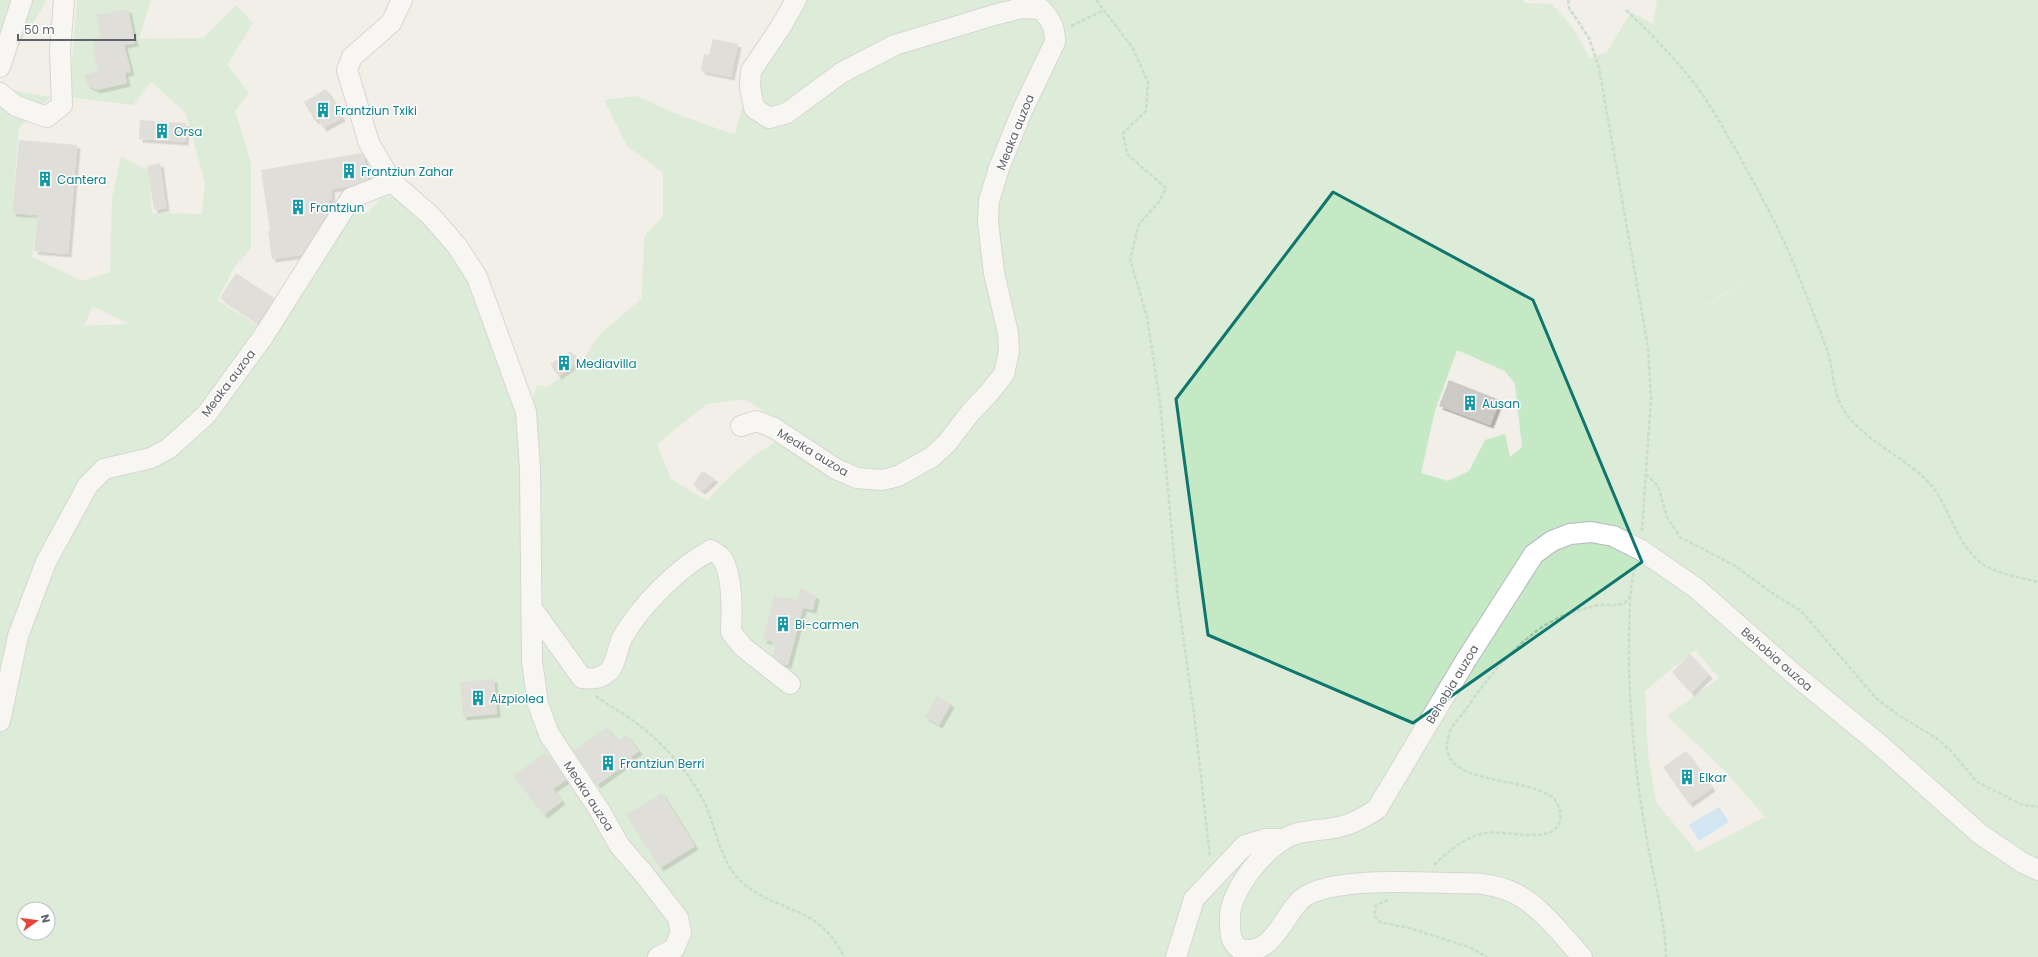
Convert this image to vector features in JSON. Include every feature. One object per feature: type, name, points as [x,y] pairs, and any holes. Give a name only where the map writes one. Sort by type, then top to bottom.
[{"type":"street","points":[[0,67],[22,0]]},
{"type":"street","points":[[0,93],[16,106],[47,117],[62,105],[60,51],[64,0]]},
{"type":"street","name":"Meaka auzoa","points":[[402,0],[391,23],[352,57],[347,70],[369,143],[392,182],[431,216],[457,246],[477,276],[526,412],[530,468],[532,661],[538,704],[549,734],[600,811],[619,845],[644,874],[678,918],[681,934],[674,949],[658,957]]},
{"type":"street","points":[[796,0],[780,28],[751,71],[750,87],[754,108],[769,118],[786,113],[841,73],[895,45],[1022,8],[1040,9],[1050,20],[1055,30]]},
{"type":"street","name":"Meaka auzoa","points":[[741,426],[756,421],[774,428],[836,469],[857,478],[882,480],[898,476],[932,457],[947,443],[970,413],[989,393],[1004,374],[1009,351],[1008,332],[994,273],[988,222],[989,201],[999,168],[1022,110],[1055,42],[1055,30]]},
{"type":"street","name":"Meaka auzoa","points":[[0,721],[18,636],[46,562],[88,485],[104,469],[150,458],[168,449],[206,415],[233,380],[262,337],[351,198],[392,182]]},
{"type":"street","name":"Behobia auzoa","points":[[1582,957],[1544,914],[1514,893],[1488,884],[1416,882],[1329,887],[1310,893],[1296,904],[1269,948],[1256,954],[1233,951],[1230,933],[1230,909],[1238,888],[1247,875],[1283,839],[1296,834],[1340,827],[1357,821],[1377,810],[1466,660],[1534,554],[1552,541],[1570,534],[1591,532],[1612,536],[1641,550],[1696,588],[1795,675],[1879,744],[1980,834],[2023,863],[2038,870]]},
{"type":"street","points":[[531,607],[582,678],[595,680],[609,671],[622,638],[657,591],[697,558],[711,550],[721,557],[726,570],[732,604],[732,632],[743,647],[790,684]]},
{"type":"street","points":[[1176,957],[1194,899],[1245,845],[1266,839],[1283,839]]},
{"type":"path","points":[[1096,0],[1132,47],[1148,82],[1146,111],[1123,133],[1128,154],[1166,188],[1159,202],[1138,224],[1130,258],[1147,317],[1160,402],[1178,599],[1194,714],[1212,880]]},
{"type":"path","points":[[1568,0],[1569,8],[1589,38],[1600,68],[1648,347],[1651,398],[1641,550],[1635,568],[1630,595],[1628,672],[1630,715],[1635,760],[1649,849],[1661,906],[1666,957]]},
{"type":"path","points":[[1055,30],[1068,28],[1104,10]]},
{"type":"path","points":[[1626,10],[1664,46],[1698,88],[1718,117],[1749,174],[1797,271],[1828,351],[1839,401],[1848,416],[1882,447],[1911,467],[1930,484],[1942,500],[1956,532],[1968,549],[1981,562],[2001,573],[2038,582]]},
{"type":"path","points":[[1646,473],[1658,486],[1667,517],[1680,537],[1737,567],[1769,591],[1801,611],[1877,699],[1896,714],[1936,738],[1951,751],[1977,782],[2024,805],[2038,807]]},
{"type":"path","points":[[1416,882],[1460,842],[1484,833],[1503,832],[1542,836],[1554,832],[1560,824],[1561,813],[1556,800],[1547,794],[1530,788],[1469,774],[1458,768],[1448,754],[1448,742],[1451,728],[1481,687],[1502,664],[1539,630],[1564,616],[1602,605],[1620,604],[1625,602],[1630,595]]},
{"type":"path","points":[[582,678],[595,695],[630,718],[651,736],[689,777],[708,810],[725,858],[732,870],[744,884],[764,896],[804,914],[823,926],[844,957]]},
{"type":"path","points":[[1393,898],[1376,905],[1374,915],[1380,922],[1409,928],[1470,947],[1487,957]]},
{"type":"highlighted area","points":[[1333,192],[1533,300],[1642,562],[1413,723],[1208,635],[1176,399]]},
{"type":"green space","points":[[0,0],[47,0],[0,76]]},
{"type":"green space","points":[[77,0],[151,0],[139,39],[203,38],[236,5],[253,23],[227,65],[249,93],[235,111],[251,163],[251,248],[234,268],[217,300],[271,334],[354,211],[368,213],[382,198],[396,195],[455,249],[530,411],[537,385],[547,387],[581,363],[600,334],[642,298],[644,236],[663,216],[663,173],[627,146],[604,100],[637,96],[674,113],[735,135],[751,71],[794,0],[1524,0],[1524,3],[1552,4],[1573,28],[1590,58],[1607,52],[1631,12],[1653,24],[1657,0],[2038,0],[2038,957],[0,957],[0,88],[51,97],[19,128],[12,213],[38,218],[32,257],[82,281],[110,272],[112,198],[121,156],[149,171],[152,213],[202,214],[205,182],[185,112],[151,82],[133,105],[69,97]],"holes":[[[1779,260],[1706,306],[1706,305]],[[93,306],[127,323],[127,324],[84,326]],[[1457,350],[1505,371],[1515,384],[1522,447],[1510,457],[1505,434],[1485,440],[1469,471],[1448,481],[1421,473],[1435,411]],[[745,399],[852,471],[902,470],[850,482],[782,438],[771,444],[742,466],[707,501],[671,479],[657,444],[707,404]],[[1695,650],[1719,678],[1667,716],[1723,769],[1765,817],[1697,852],[1656,802],[1648,754],[1645,691]]]},
{"type":"water","points":[[1719,807],[1729,822],[1699,841],[1689,825]]},
{"type":"building","points":[[128,9],[135,43],[124,45],[131,72],[125,73],[127,83],[97,90],[87,85],[84,75],[98,71],[93,50],[95,49],[93,38],[101,37],[96,15]]},
{"type":"building","points":[[713,39],[738,44],[731,77],[701,71],[704,54],[709,55]]},
{"type":"building","name":"Frantziun Txiki","points":[[326,89],[342,118],[323,128],[318,119],[315,121],[304,102]]},
{"type":"building","name":"Orsa","points":[[140,120],[186,123],[185,142],[139,139]]},
{"type":"building","name":"Cantera","points":[[19,140],[77,145],[68,254],[34,251],[38,215],[12,213]]},
{"type":"building","name":"Frantziun","points":[[362,153],[368,179],[351,186],[331,189],[332,199],[328,200],[330,210],[301,255],[272,259],[268,231],[270,231],[261,170]]},
{"type":"building","points":[[160,163],[166,208],[154,210],[147,166]]},
{"type":"building","points":[[236,273],[274,298],[258,323],[220,298]]},
{"type":"building","name":"Mediavilla","points":[[571,351],[578,362],[558,376],[550,364]]},
{"type":"building","name":"Ausan","points":[[1449,380],[1500,400],[1490,425],[1439,406]]},
{"type":"building","points":[[702,471],[715,479],[702,491],[693,485]]},
{"type":"building","name":"Bi-carmen","points":[[801,588],[816,596],[813,610],[803,608],[788,665],[783,664],[773,656],[776,646],[772,645],[773,642],[763,640],[774,596],[798,600]]},
{"type":"building","points":[[1690,654],[1709,675],[1691,693],[1672,672]]},
{"type":"building","name":"Aizpiolea","points":[[494,679],[497,714],[463,717],[460,682]]},
{"type":"building","points":[[937,696],[951,704],[939,725],[925,717]]},
{"type":"building","name":"Frantziun Berri","points":[[607,727],[618,741],[627,735],[639,751],[631,757],[633,759],[597,785],[574,751]]},
{"type":"building","name":"Elkar","points":[[1686,751],[1712,788],[1689,804],[1663,767]]},
{"type":"building","points":[[545,753],[566,780],[553,789],[562,801],[544,815],[513,776]]},
{"type":"building","points":[[662,793],[695,846],[660,868],[626,815]]},
{"type":"place","name":"Frantziun Txiki","points":[[323,110]]},
{"type":"place","name":"Orsa","points":[[162,131]]},
{"type":"place","name":"Frantziun Zahar","points":[[349,171]]},
{"type":"place","name":"Cantera","points":[[45,179]]},
{"type":"place","name":"Frantziun","points":[[298,207]]},
{"type":"place","name":"Mediavilla","points":[[564,363]]},
{"type":"place","name":"Ausan","points":[[1470,403]]},
{"type":"place","name":"Bi-carmen","points":[[783,624]]},
{"type":"place","name":"Aizpiolea","points":[[478,698]]},
{"type":"place","name":"Frantziun Berri","points":[[608,763]]},
{"type":"place","name":"Elkar","points":[[1687,777]]}]
